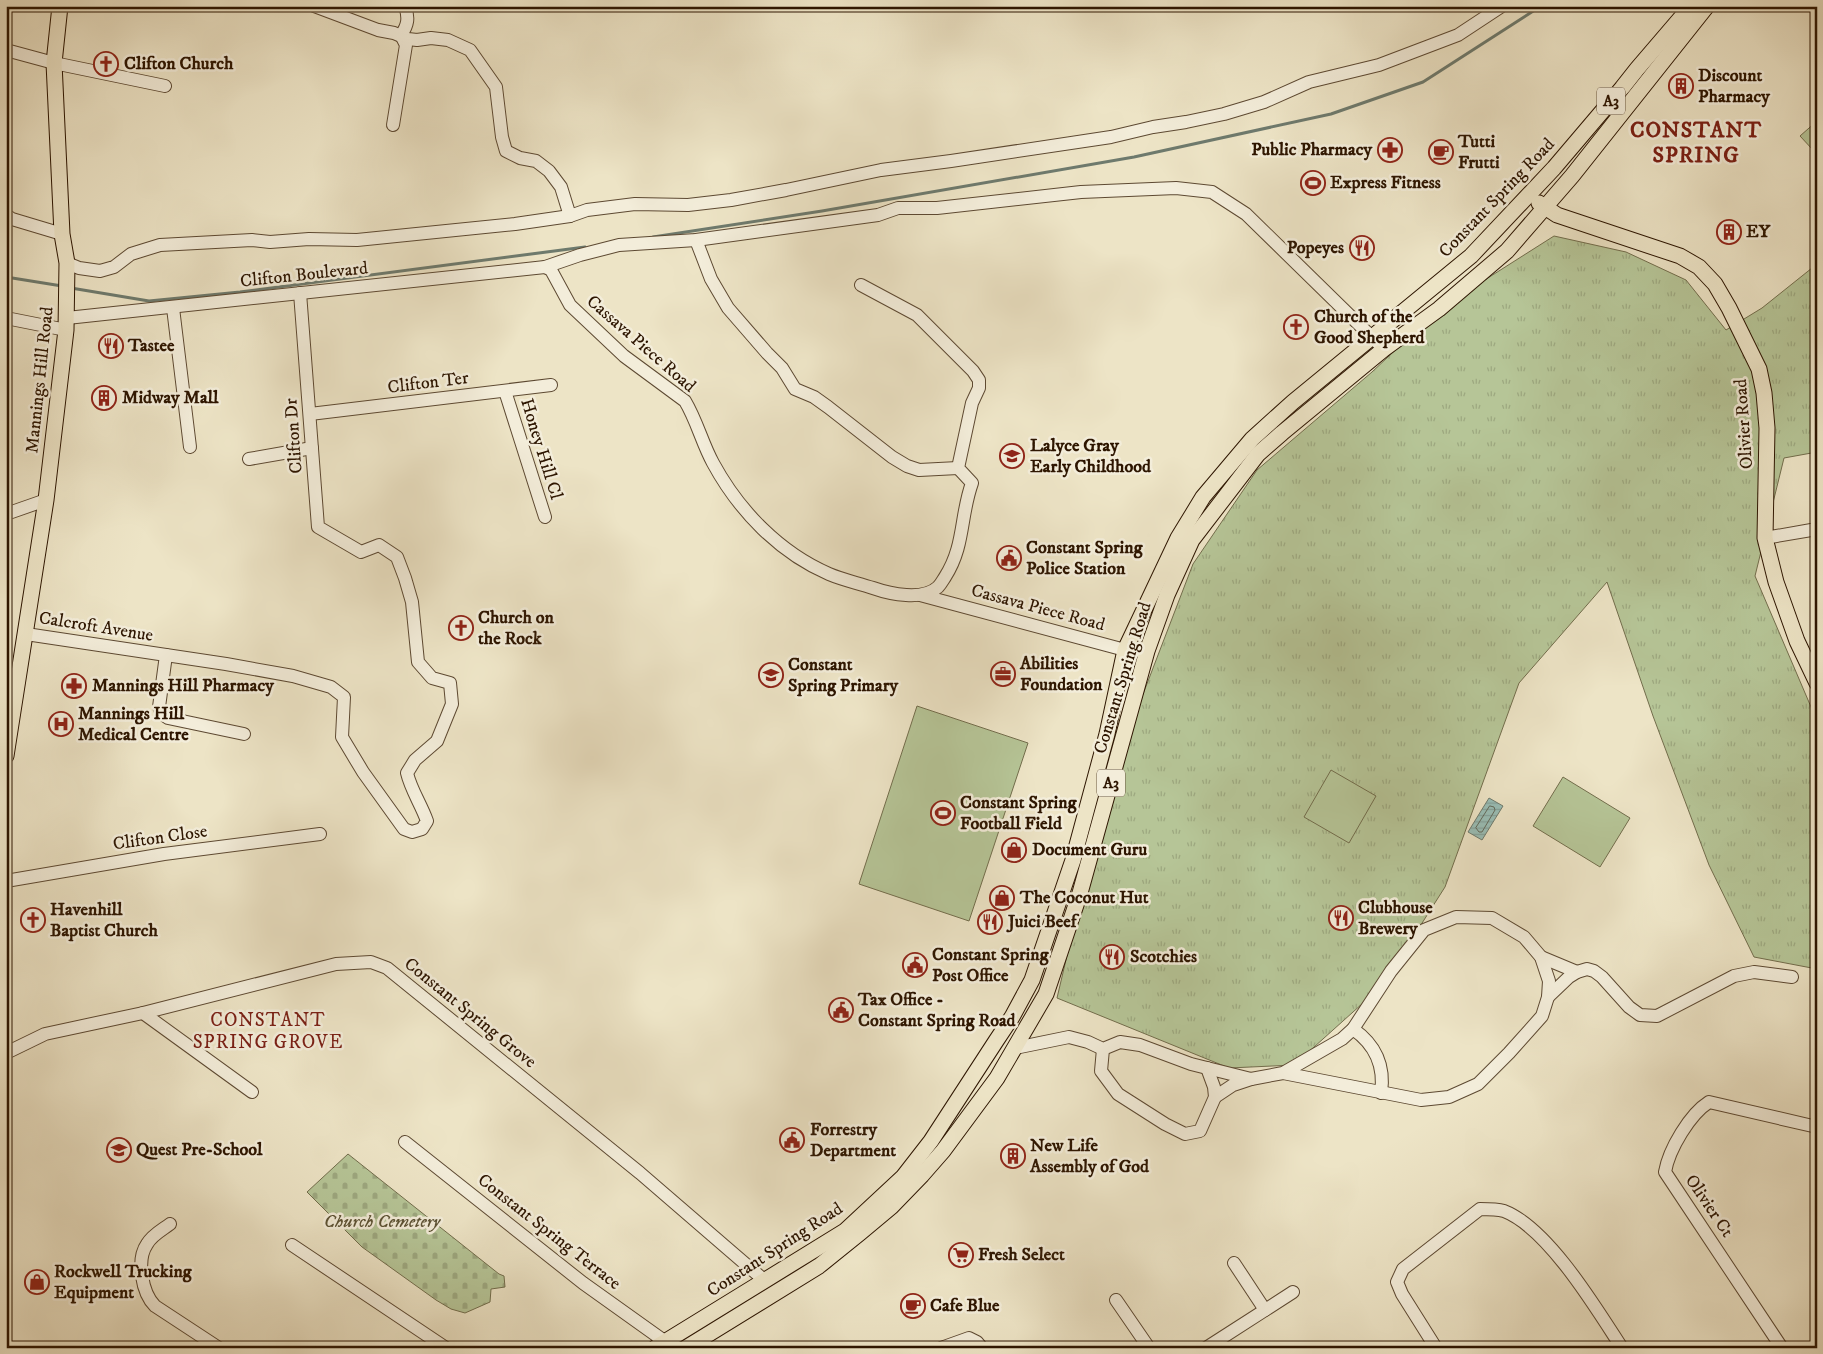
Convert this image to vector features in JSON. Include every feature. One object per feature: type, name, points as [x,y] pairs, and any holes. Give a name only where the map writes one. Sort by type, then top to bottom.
[{"type":"main road","name":"Mannings Hill Road","points":[[6,756],[46,500],[67,319],[67,263],[62,234],[54,63],[60,6]]},
{"type":"main road","name":"Constant Spring Road","points":[[686,1348],[819,1266],[891,1207],[943,1150],[997,1078],[1046,994],[1080,893],[1147,651],[1167,595],[1192,540],[1258,454],[1471,256],[1529,195],[1691,6]]},
{"type":"main road","name":"Constant Spring Road","points":[[665,1345],[764,1280],[845,1231],[903,1177],[931,1141],[1012,1018],[1032,980],[1073,860],[1107,734],[1125,650],[1153,587],[1178,538],[1204,497],[1252,440],[1293,402],[1379,343],[1439,309],[1507,251],[1546,208],[1707,6]]},
{"type":"main road","name":"Olivier Road","points":[[1529,195],[1557,215],[1680,256],[1699,267],[1715,284],[1755,361],[1764,393],[1767,428],[1766,538],[1776,582],[1797,641],[1815,676]]},
{"type":"street","points":[[314,6],[408,39],[431,38],[448,40],[470,50],[496,88],[502,137],[506,151],[520,158],[536,161],[549,171],[561,187],[570,216]]},
{"type":"street","points":[[401,36],[407,26],[408,15],[405,6]]},
{"type":"street","points":[[67,263],[79,268],[100,271],[114,267],[132,254],[160,245],[252,240],[270,242],[357,240],[515,224],[570,216],[587,210],[635,204],[688,205],[731,200],[881,170],[1111,137],[1224,114],[1264,102],[1309,82],[1379,65],[1458,35],[1502,6]]},
{"type":"street","points":[[393,125],[406,45],[401,36]]},
{"type":"street","points":[[6,50],[54,63],[165,86]]},
{"type":"street","name":"Clifton Boulevard","points":[[6,318],[67,319],[544,267],[619,245],[696,240],[878,215],[898,208],[937,208],[1108,190],[1176,188],[1212,192],[1246,214],[1379,343]]},
{"type":"street","points":[[6,215],[12,219],[62,234]]},
{"type":"street","points":[[696,240],[712,279],[728,308],[782,368],[795,388],[828,407],[892,458],[907,466],[919,470],[958,468],[972,403],[979,388],[979,380],[973,371],[918,315],[861,285]]},
{"type":"street","name":"Cassava Piece Road","points":[[544,267],[551,270],[570,305],[624,356],[685,401],[713,463],[735,497],[762,530],[796,556],[830,574],[890,594],[920,595],[1125,650],[1147,651]]},
{"type":"street","name":"Clifton Dr","points":[[166,655],[284,674],[331,686],[344,697],[342,737],[355,761],[404,829],[412,832],[422,829],[427,821],[407,773],[415,760],[437,741],[452,704],[450,683],[432,678],[418,662],[412,602],[397,557],[379,545],[361,552],[318,527],[300,293]]},
{"type":"street","points":[[173,308],[190,447]]},
{"type":"street","name":"Clifton Ter","points":[[310,414],[551,386]]},
{"type":"street","name":"Honey Hill Cl","points":[[505,391],[544,517]]},
{"type":"street","points":[[249,458],[312,448]]},
{"type":"street","name":"Cassava Piece Road","points":[[920,595],[938,587],[953,565],[960,545],[968,494],[972,483],[958,468]]},
{"type":"street","points":[[6,514],[46,500]]},
{"type":"street","points":[[1766,538],[1817,530]]},
{"type":"street","name":"Calcroft Avenue","points":[[26,634],[166,655],[159,707],[162,714],[168,718],[244,734]]},
{"type":"street","name":"Clifton Close","points":[[6,881],[164,854],[320,834]]},
{"type":"street","points":[[1215,1097],[1234,1085],[1251,1079],[1283,1073],[1342,1039],[1353,1029],[1391,971],[1424,930],[1456,917],[1492,918],[1524,938],[1541,957],[1548,980],[1548,997],[1542,1016],[1478,1084],[1449,1097],[1422,1100],[1283,1073]]},
{"type":"street","points":[[1541,957],[1577,972]]},
{"type":"street","name":"Constant Spring Grove","points":[[6,1053],[45,1034],[143,1013],[336,964],[371,962],[387,968],[640,1173],[764,1280]]},
{"type":"street","points":[[1548,997],[1577,972],[1587,969],[1594,971],[1602,977],[1629,1007],[1640,1015],[1657,1016],[1734,976],[1754,972],[1792,976]]},
{"type":"street","points":[[143,1013],[252,1092]]},
{"type":"street","points":[[1353,1029],[1365,1037],[1382,1070],[1381,1093]]},
{"type":"street","points":[[1015,1048],[1068,1036],[1103,1049],[1120,1042],[1140,1045],[1207,1068],[1251,1079]]},
{"type":"street","points":[[1103,1049],[1101,1071],[1118,1094],[1165,1124],[1185,1134],[1200,1131],[1215,1097],[1214,1087],[1207,1068]]},
{"type":"street","name":"Olivier Ct","points":[[1782,1348],[1665,1172],[1669,1156],[1680,1138],[1700,1108],[1710,1102],[1817,1127]]},
{"type":"street","name":"Constant Spring Terrace","points":[[405,1142],[583,1283],[665,1345]]},
{"type":"street","points":[[1436,1348],[1402,1294],[1397,1282],[1403,1269],[1480,1209],[1502,1210],[1521,1220],[1552,1249],[1580,1285],[1622,1348]]},
{"type":"street","points":[[170,1224],[152,1237],[142,1253],[143,1282],[148,1299],[155,1306],[219,1348]]},
{"type":"street","points":[[292,1245],[446,1348]]},
{"type":"street","points":[[1234,1263],[1265,1310]]},
{"type":"street","points":[[1206,1348],[1294,1292]]},
{"type":"street","points":[[1116,1300],[1148,1348]]},
{"type":"street","points":[[941,1348],[969,1338],[977,1342],[982,1348]]},
{"type":"green space","points":[[1817,121],[1817,147],[1813,150],[1800,136]]},
{"type":"green space","points":[[1554,236],[1626,252],[1686,280],[1726,330],[1762,308],[1817,264],[1817,452],[1784,458],[1755,576],[1817,721],[1817,969],[1754,957],[1709,865],[1653,716],[1607,582],[1519,683],[1445,887],[1382,986],[1294,1065],[1229,1068],[1057,998],[1098,824],[1120,754],[1193,564],[1257,470],[1372,372],[1439,309]]},
{"type":"green space","name":"Constant Spring Football Field","points":[[917,706],[1028,743],[969,921],[859,884]]},
{"type":"green space","points":[[1331,770],[1376,796],[1349,843],[1304,817]]},
{"type":"green space","points":[[1563,777],[1630,818],[1600,867],[1533,826]]},
{"type":"green space","name":"Church Cemetery","points":[[348,1154],[499,1274],[504,1276],[505,1287],[491,1289],[490,1302],[465,1313],[451,1309],[436,1300],[362,1247],[307,1192]]},
{"type":"water","points":[[1489,798],[1503,806],[1482,840],[1468,832]]},
{"type":"waterway","points":[[653,237],[822,211],[1134,157],[1331,114],[1423,82],[1541,6]]},
{"type":"waterway","points":[[71,288],[149,301],[240,292],[585,247]]},
{"type":"waterway","points":[[6,277],[62,286]]},
{"type":"place","name":"Clifton Church","points":[[106,64]]},
{"type":"place","name":"Discount Pharmacy","points":[[1681,86]]},
{"type":"place","name":"Public Pharmacy","points":[[1390,150]]},
{"type":"place","name":"Tutti Frutti","points":[[1441,152]]},
{"type":"place","name":"Express Fitness","points":[[1313,183]]},
{"type":"place","name":"EY","points":[[1729,232]]},
{"type":"place","name":"Popeyes","points":[[1362,248]]},
{"type":"place","name":"Church of the Good Shepherd","points":[[1296,327]]},
{"type":"place","name":"Tastee","points":[[111,346]]},
{"type":"place","name":"Midway Mall","points":[[104,398]]},
{"type":"place","name":"Lalyce Gray Early Childhood","points":[[1012,456]]},
{"type":"place","name":"Constant Spring Police Station","points":[[1009,558]]},
{"type":"place","name":"Church on the Rock","points":[[461,628]]},
{"type":"place","name":"Abilities Foundation","points":[[1003,674]]},
{"type":"place","name":"Constant Spring Primary","points":[[771,675]]},
{"type":"place","name":"Mannings Hill Pharmacy","points":[[74,686]]},
{"type":"place","name":"Mannings Hill Medical Centre","points":[[61,724]]},
{"type":"place","name":"Constant Spring Football Field","points":[[943,813]]},
{"type":"place","name":"Document Guru","points":[[1014,850]]},
{"type":"place","name":"The Coconut Hut","points":[[1002,898]]},
{"type":"place","name":"Clubhouse Brewery","points":[[1341,918]]},
{"type":"place","name":"Havenhill Baptist Church","points":[[33,920]]},
{"type":"place","name":"Juici Beef","points":[[990,922]]},
{"type":"place","name":"Scotchies","points":[[1112,957]]},
{"type":"place","name":"Constant Spring Post Office","points":[[915,965]]},
{"type":"place","name":"Tax Office - Constant Spring Road","points":[[841,1010]]},
{"type":"place","name":"Forrestry Department","points":[[792,1140]]},
{"type":"place","name":"Quest Pre-School","points":[[119,1150]]},
{"type":"place","name":"New Life Assembly of God","points":[[1013,1156]]},
{"type":"place","name":"Fresh Select","points":[[961,1255]]},
{"type":"place","name":"Rockwell Trucking Equipment","points":[[37,1282]]},
{"type":"place","name":"Cafe Blue","points":[[913,1306]]},
{"type":"district","name":"CONSTANT SPRING","points":[[1696,142]]},
{"type":"district","name":"CONSTANT SPRING GROVE","points":[[268,1031]]}]
